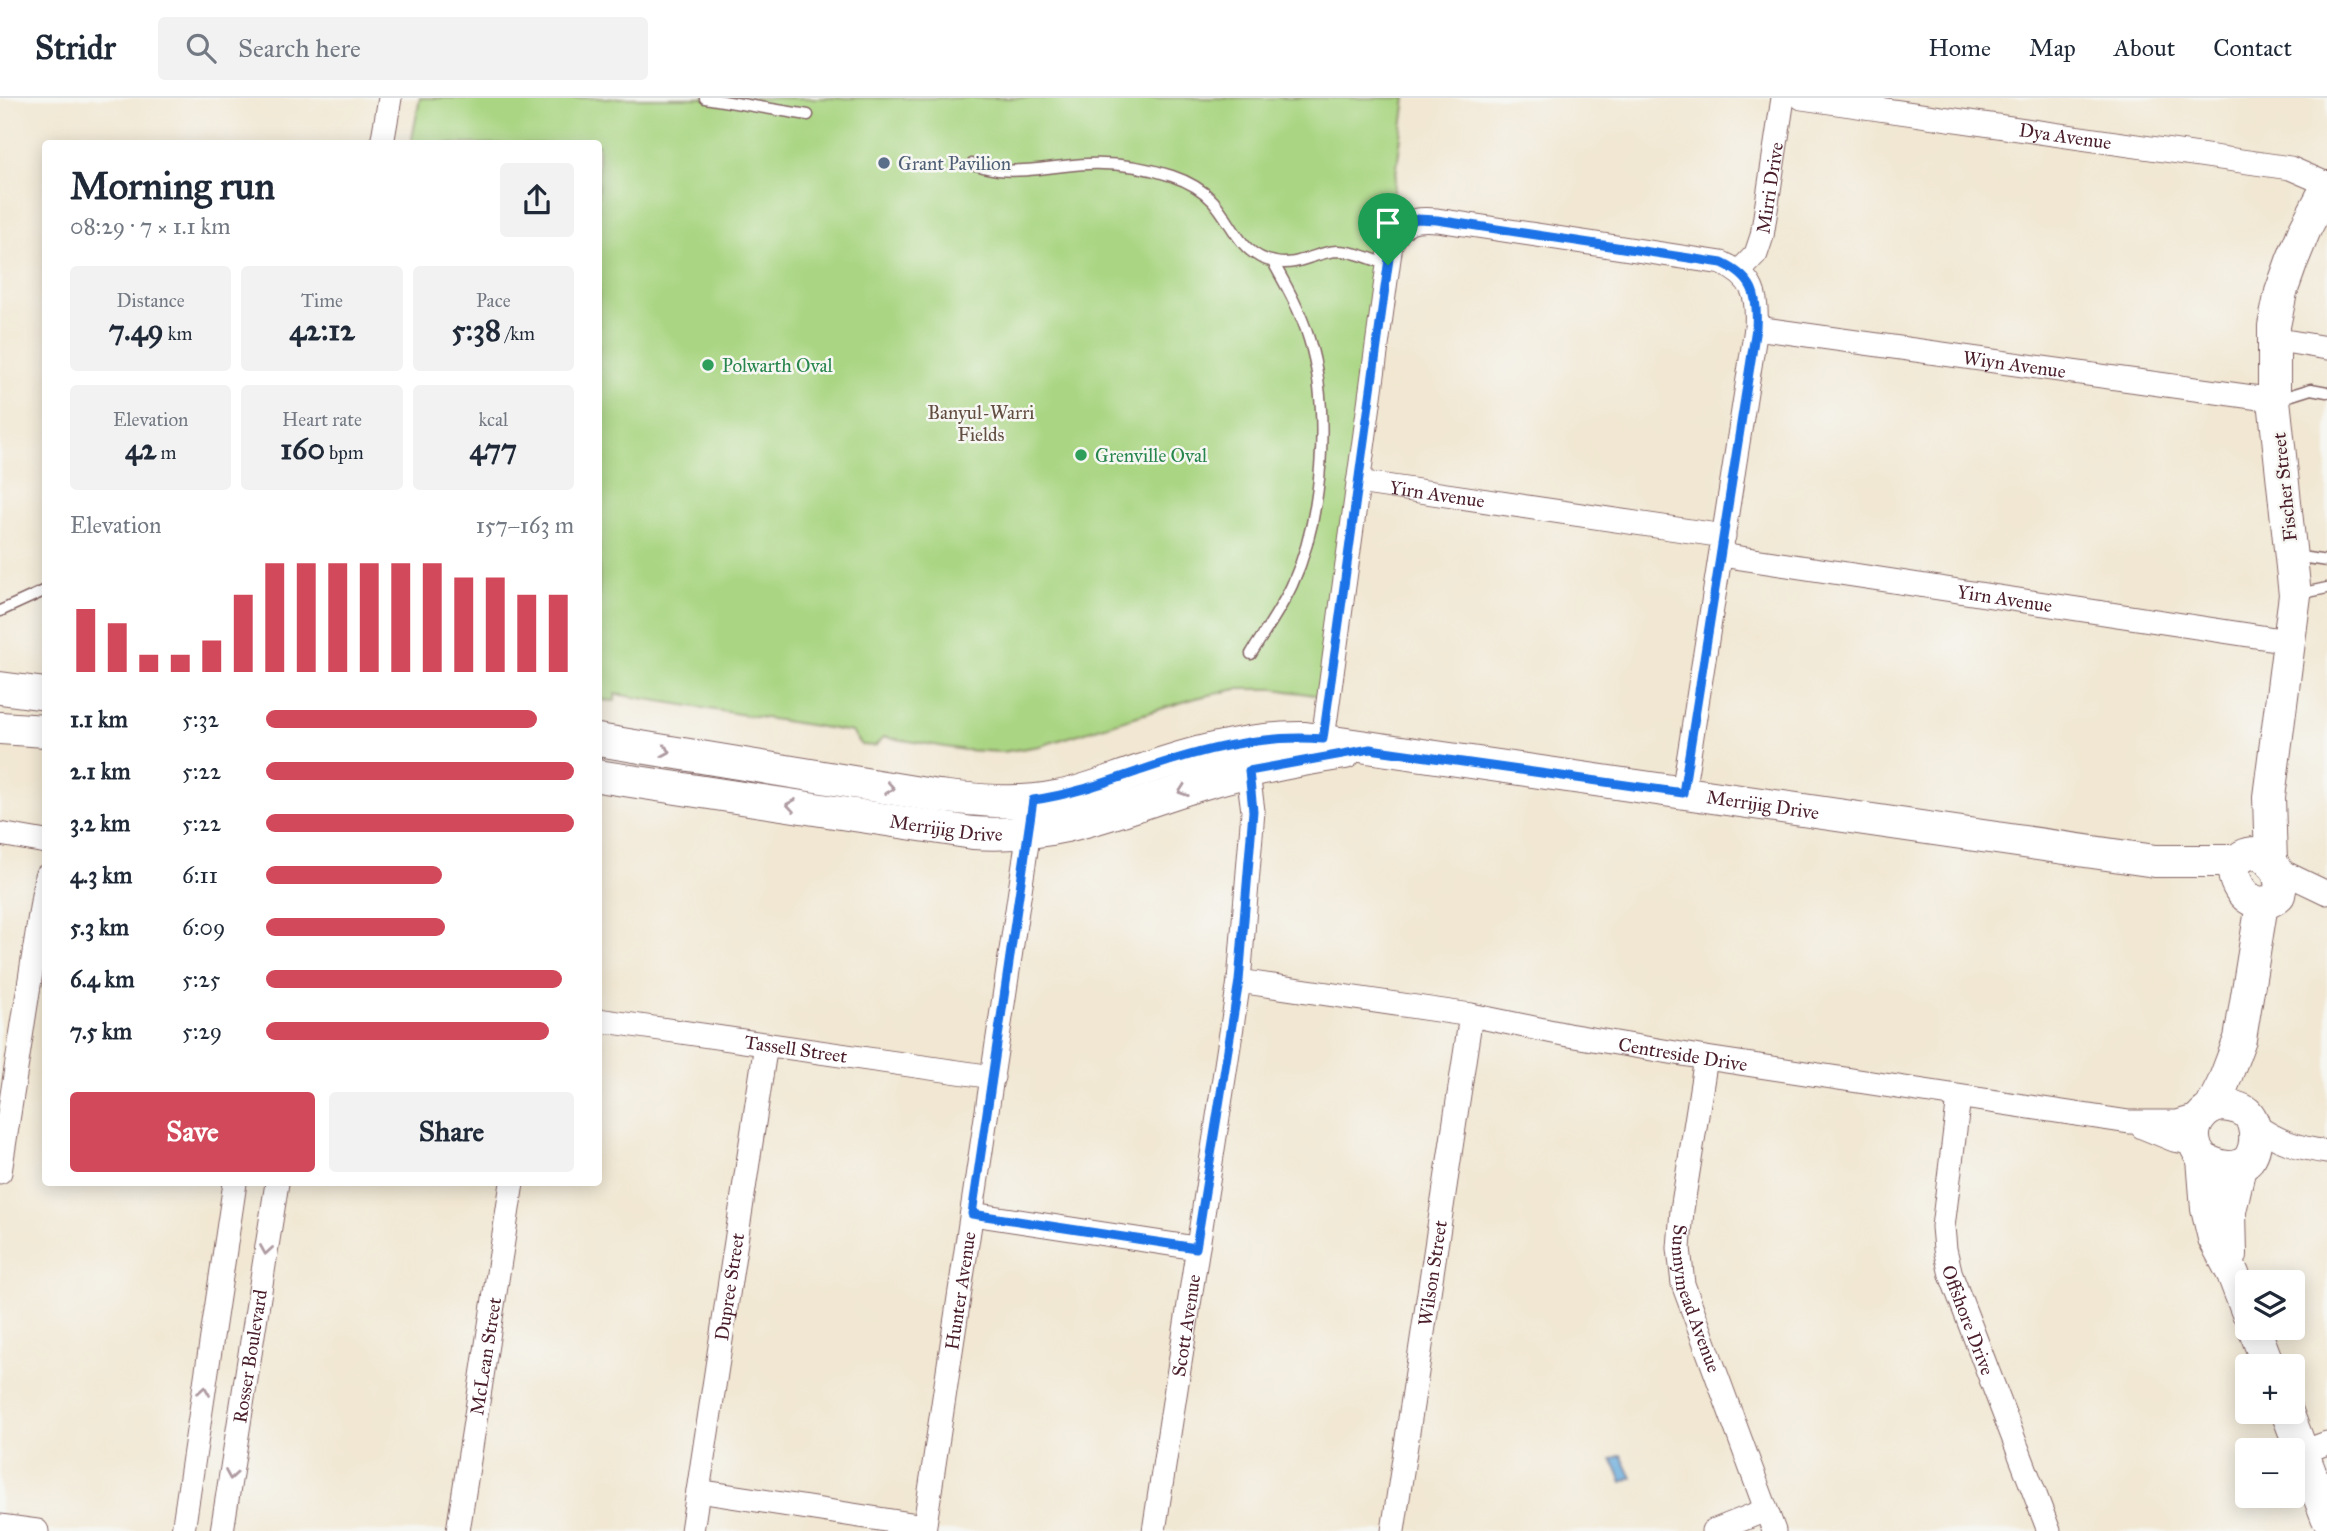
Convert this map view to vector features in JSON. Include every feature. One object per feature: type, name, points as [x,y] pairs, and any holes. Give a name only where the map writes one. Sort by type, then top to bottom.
[{"type":"street","points":[[383,140],[390,98]]},
{"type":"street","name":"Mirri Drive","points":[[1740,271],[1756,254],[1762,236],[1783,98]]},
{"type":"street","name":"Dya Avenue","points":[[1802,98],[2290,168],[2327,185]]},
{"type":"street","name":"Fischer Street","points":[[2235,1279],[2214,1238],[2207,1209],[2203,1132],[2240,1039],[2295,595],[2274,400],[2274,326],[2281,292],[2305,229],[2327,185]]},
{"type":"street","points":[[1323,739],[1391,244],[1401,226],[1417,219],[1437,220],[1722,263],[1740,271],[1754,290],[1756,328],[1683,793]]},
{"type":"street","name":"Wiyn Avenue","points":[[1756,328],[2274,400]]},
{"type":"street","points":[[2273,339],[2327,348]]},
{"type":"street","name":"Yirn Avenue","points":[[1358,482],[2288,641]]},
{"type":"street","points":[[0,728],[42,731]]},
{"type":"street","name":"Merrijig Drive","points":[[602,777],[973,833],[1028,834],[1107,817],[1206,783],[1246,757],[1288,737],[1323,739],[1370,749],[2259,875],[2327,895]]},
{"type":"street","name":"Merrijig Drive","points":[[602,741],[938,796],[990,801],[1033,800],[1064,795],[1192,754],[1246,757],[1370,749]]},
{"type":"street","name":"Scott Avenue","points":[[1154,1531],[1239,981],[1253,811],[1246,757]]},
{"type":"street","name":"Hunter Avenue","points":[[924,1529],[1033,800]]},
{"type":"street","points":[[0,835],[42,841]]},
{"type":"street","points":[[0,1172],[42,902]]},
{"type":"street","name":"Centreside Drive","points":[[1239,981],[1471,1015],[1706,1058],[2129,1122],[2174,1140],[2203,1132]]},
{"type":"street","name":"Wilson Street","points":[[1393,1531],[1471,1015]]},
{"type":"street","name":"Tassell Street","points":[[602,1021],[993,1077]]},
{"type":"street","name":"Fischer Street","points":[[2233,1274],[2230,1211],[2245,1161],[2255,1143],[2240,1039]]},
{"type":"street","name":"Dupree Street","points":[[692,1531],[766,1044]]},
{"type":"street","name":"Sunnymead Avenue","points":[[1706,1058],[1682,1210],[1679,1248],[1683,1284],[1770,1521]]},
{"type":"street","name":"Offshore Drive","points":[[1959,1097],[1945,1207],[1945,1249],[1951,1275],[2049,1531]]},
{"type":"street","points":[[2228,1106],[2250,1118],[2273,1138],[2316,1151],[2245,1161],[2228,1168],[2203,1132],[2228,1106]]},
{"type":"street","name":"Rosser Boulevard","points":[[183,1531],[235,1186]]},
{"type":"street","name":"Rosser Boulevard","points":[[222,1531],[277,1186]]},
{"type":"street","name":"McLean Street","points":[[458,1531],[512,1186]]},
{"type":"street","points":[[972,1214],[1196,1248]]},
{"type":"street","points":[[2296,1424],[2315,1448],[2327,1517]]},
{"type":"street","points":[[698,1491],[924,1529]]},
{"type":"street","points":[[1713,1531],[1770,1521]]},
{"type":"street","points":[[0,1525],[37,1531]]},
{"type":"lane","points":[[705,98],[808,115]]},
{"type":"lane","points":[[972,164],[998,170],[1091,164],[1137,167],[1174,177],[1195,187],[1213,201],[1238,240],[1253,254],[1273,262],[1289,264],[1337,251],[1356,254],[1388,265]]},
{"type":"lane","points":[[1251,654],[1293,582],[1315,508],[1319,481],[1321,431],[1316,365],[1303,321],[1273,262]]},
{"type":"lane","points":[[2274,400],[2311,390],[2327,392]]},
{"type":"lane","points":[[2291,556],[2327,561]]},
{"type":"lane","points":[[2295,595],[2327,588]]},
{"type":"lane","points":[[0,611],[42,592]]},
{"type":"lane","points":[[0,677],[23,687]]},
{"type":"green space","name":"Banyul-Warri Fields","points":[[420,98],[1406,98],[1328,697],[1274,689],[1237,689],[1196,698],[1040,746],[1002,752],[964,750],[884,737],[875,746],[862,745],[852,732],[615,694],[615,701],[602,700],[602,140],[412,140]]},
{"type":"water","points":[[1621,1455],[1632,1478],[1622,1482],[1612,1459]]},
{"type":"place","name":"Grant Pavilion","points":[[884,163]]},
{"type":"place","name":"Polwarth Oval","points":[[708,365]]},
{"type":"place","name":"Grenville Oval","points":[[1081,455]]},
{"type":"route","points":[[1417,219],[1437,220],[1722,263],[1740,271],[1754,290],[1756,328],[1683,793],[1370,749],[1249,771],[1253,811],[1239,981],[1196,1248],[972,1214],[1033,800],[1095,787],[1192,754],[1243,743],[1288,737],[1323,739],[1388,265],[1391,244],[1401,226],[1417,219]]}]
